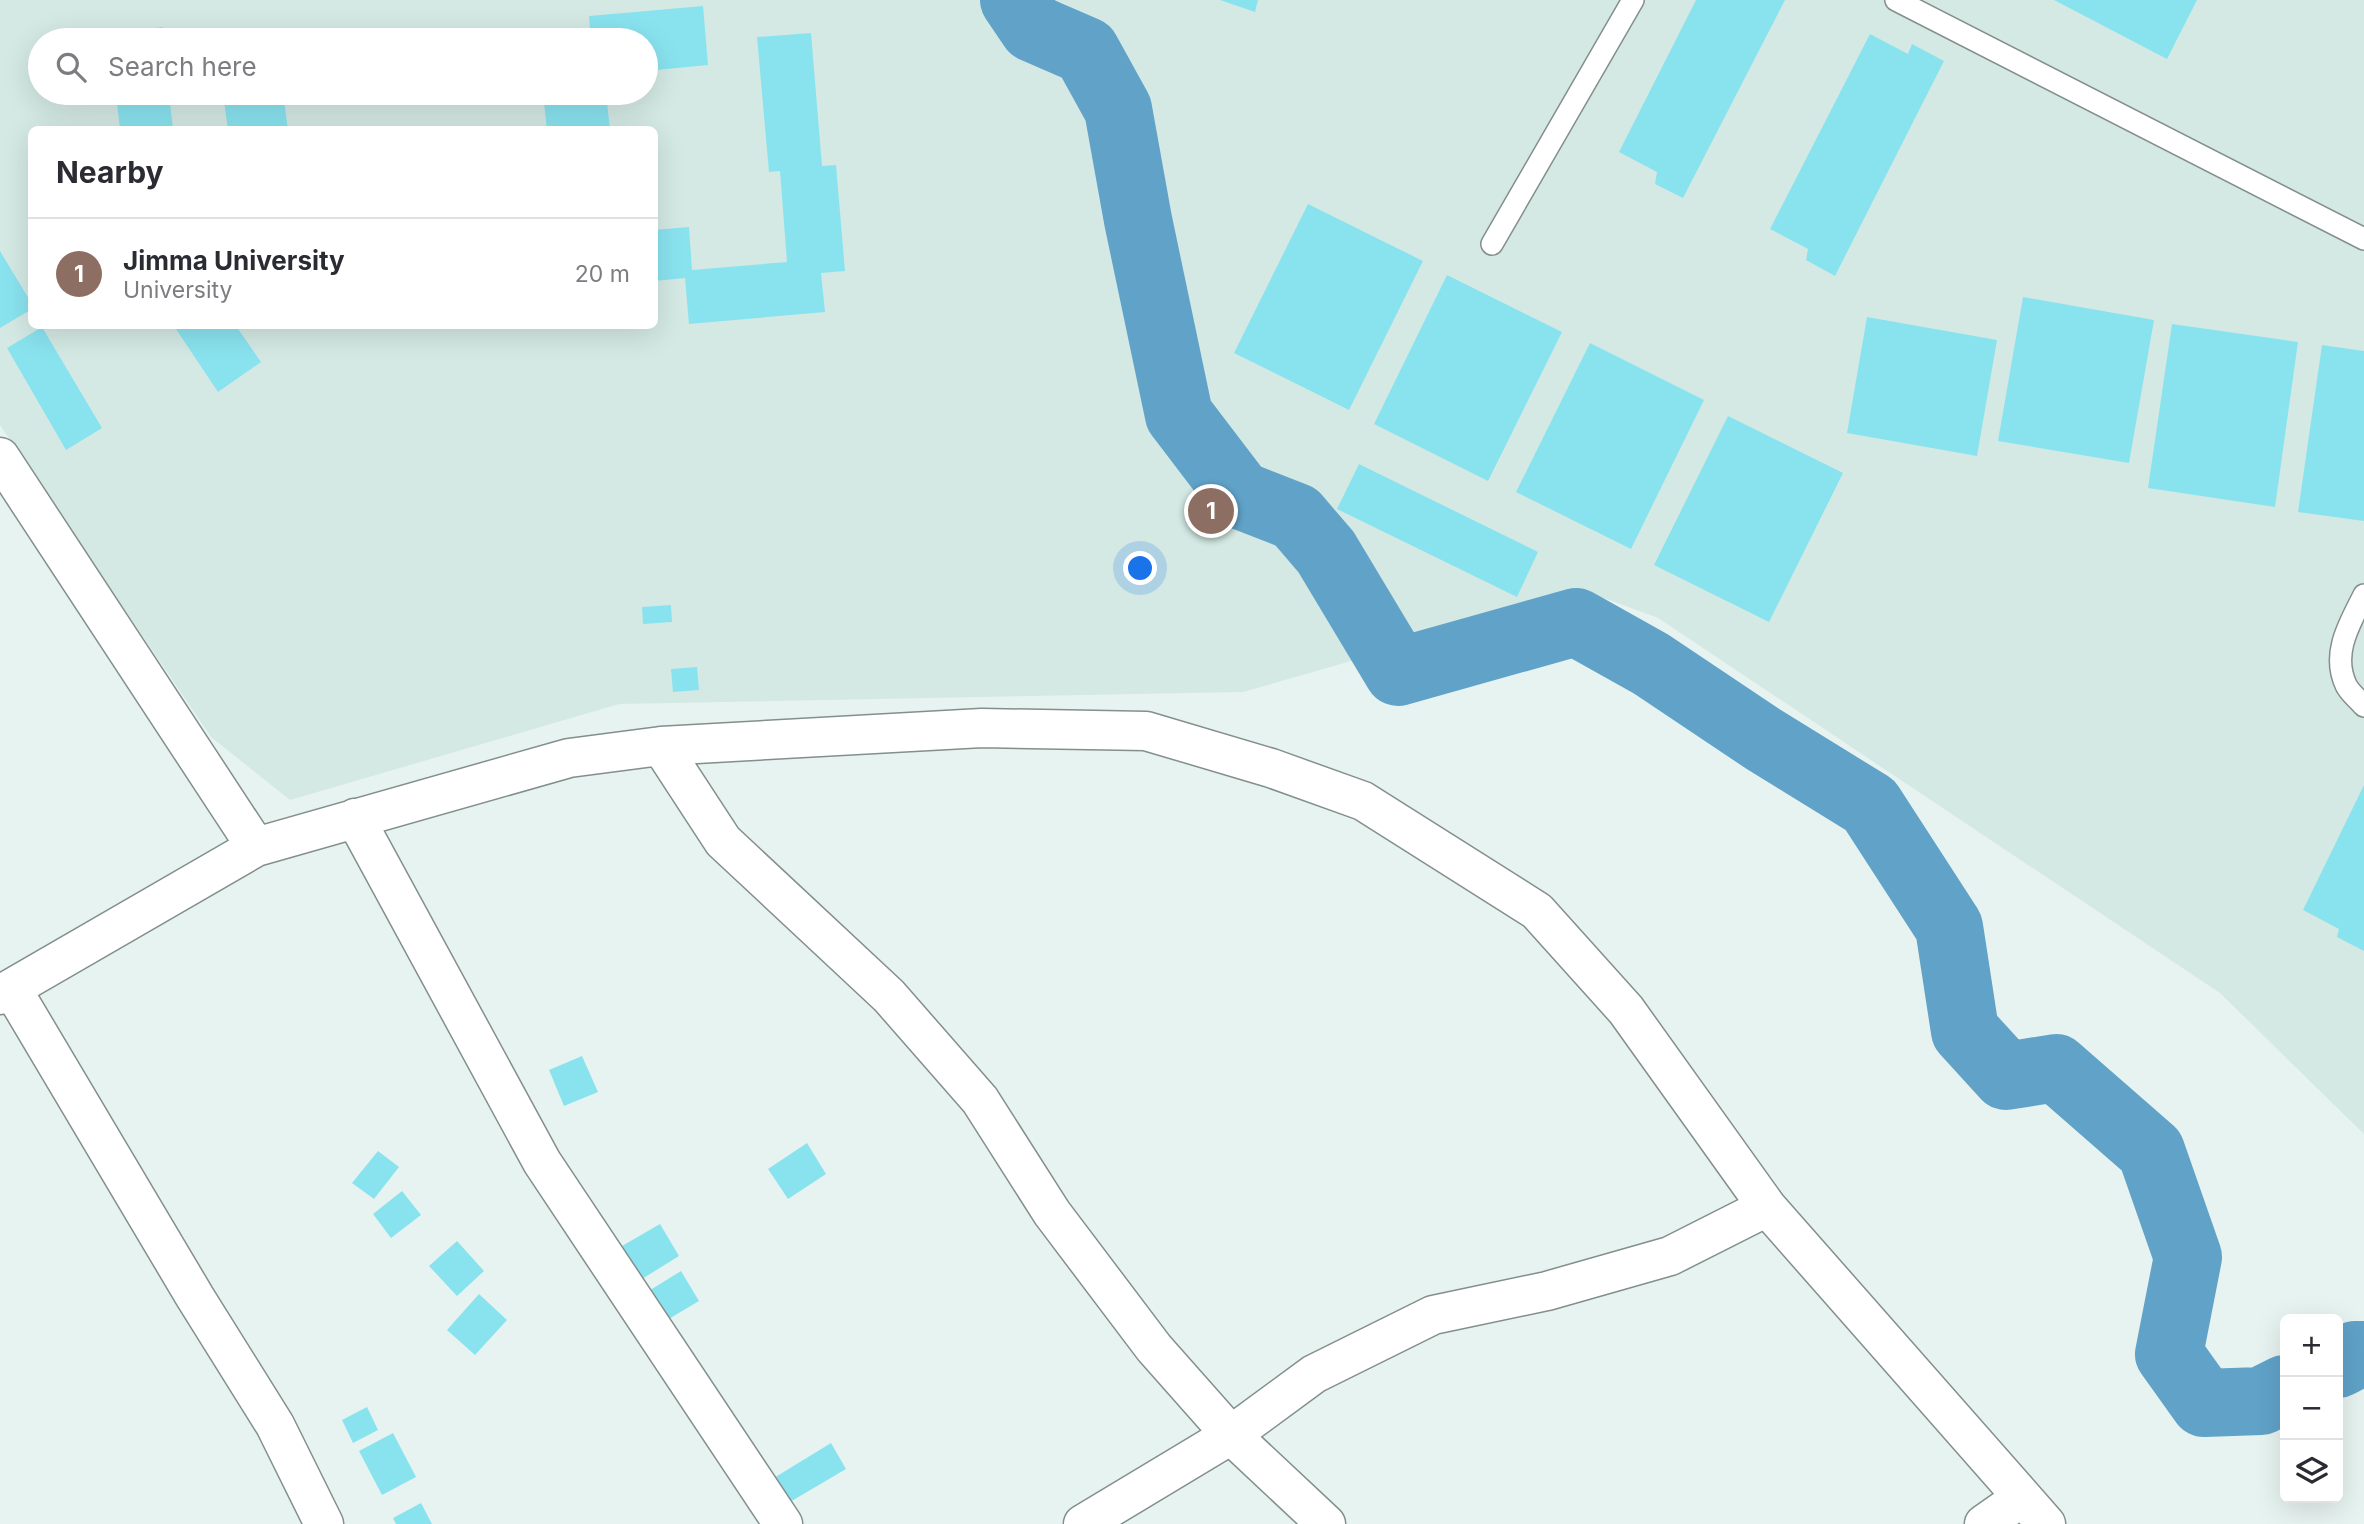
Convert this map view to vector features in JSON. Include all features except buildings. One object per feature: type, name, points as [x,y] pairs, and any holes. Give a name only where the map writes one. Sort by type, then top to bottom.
[{"type":"street","points":[[0,457],[256,847]]},
{"type":"street","points":[[324,1524],[275,1425],[6,992],[256,847],[569,758],[661,746],[982,728],[1146,731],[1271,768],[1363,801],[1537,911],[1626,1010],[1767,1207],[2034,1511],[1984,1524]]},
{"type":"street","points":[[661,746],[723,841],[889,996],[980,1100],[1052,1213],[1154,1348],[1231,1435],[1326,1524]]},
{"type":"street","points":[[355,818],[542,1162],[783,1524]]},
{"type":"street","points":[[1083,1524],[1231,1435],[1314,1374],[1433,1315],[1547,1291],[1670,1256],[1767,1207]]},
{"type":"lane","points":[[1492,244],[1633,0]]},
{"type":"lane","points":[[1896,0],[2364,239]]},
{"type":"lane","points":[[2364,595],[2343,636],[2340,661],[2346,685],[2364,706]]},
{"type":"shaded area","points":[[0,0],[2364,0],[2364,1134],[2220,993],[1658,618],[1604,598],[1557,602],[1243,692],[619,704],[290,800],[211,737],[0,425]]},
{"type":"waterway","points":[[1014,0],[1033,28],[1086,51],[1118,109],[1179,415],[1240,495],[1296,517],[1326,552],[1398,672],[1576,622],[1651,664],[1763,739],[1870,805],[1949,927],[1965,1031],[2006,1076],[2056,1068],[2151,1151],[2188,1257],[2169,1354],[2204,1403],[2261,1401],[2280,1392]]},
{"type":"waterway","points":[[2343,1361],[2355,1355],[2364,1355]]},
{"type":"place","name":"Jimma University","points":[[1211,511]]}]
